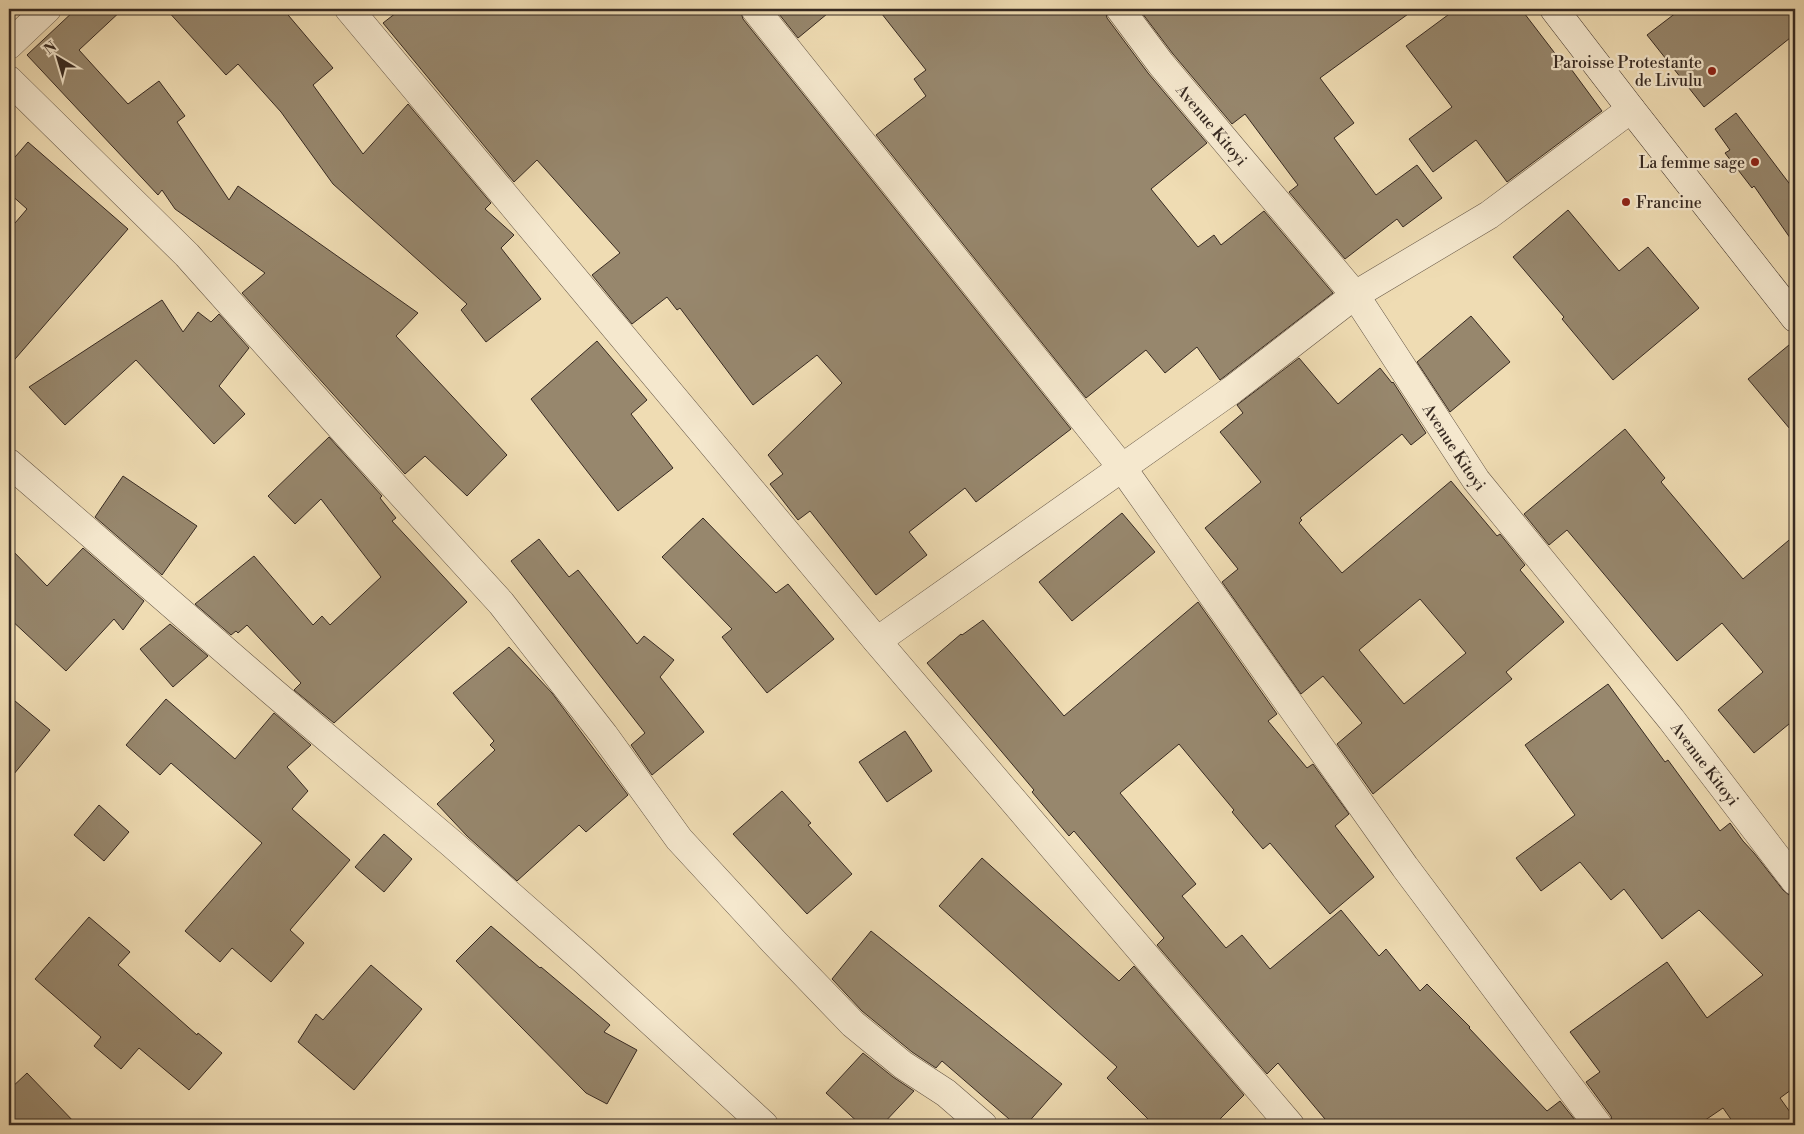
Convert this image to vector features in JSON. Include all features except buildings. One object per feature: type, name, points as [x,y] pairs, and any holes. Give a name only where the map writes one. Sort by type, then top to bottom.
[{"type":"street","points":[[9,46],[47,9]]},
{"type":"street","points":[[349,9],[877,641],[1290,1125]]},
{"type":"street","points":[[755,9],[1123,468],[1405,868],[1598,1125]]},
{"type":"street","name":"Avenue Kitoyi","points":[[1120,9],[1162,64],[1356,295],[1476,480],[1671,719],[1795,881]]},
{"type":"street","points":[[1554,9],[1795,318]]},
{"type":"street","points":[[9,80],[187,255],[501,603],[604,735],[679,840],[774,942],[852,1024],[903,1065],[946,1092],[983,1125]]},
{"type":"street","points":[[877,641],[1232,390],[1356,295],[1489,215],[1631,110]]},
{"type":"street","points":[[9,463],[266,686],[459,850],[585,961],[764,1125]]},
{"type":"place","name":"Paroisse Protestante de Livulu","points":[[1712,71]]},
{"type":"place","name":"La femme sage","points":[[1755,162]]},
{"type":"place","name":"Francine","points":[[1626,202]]}]
